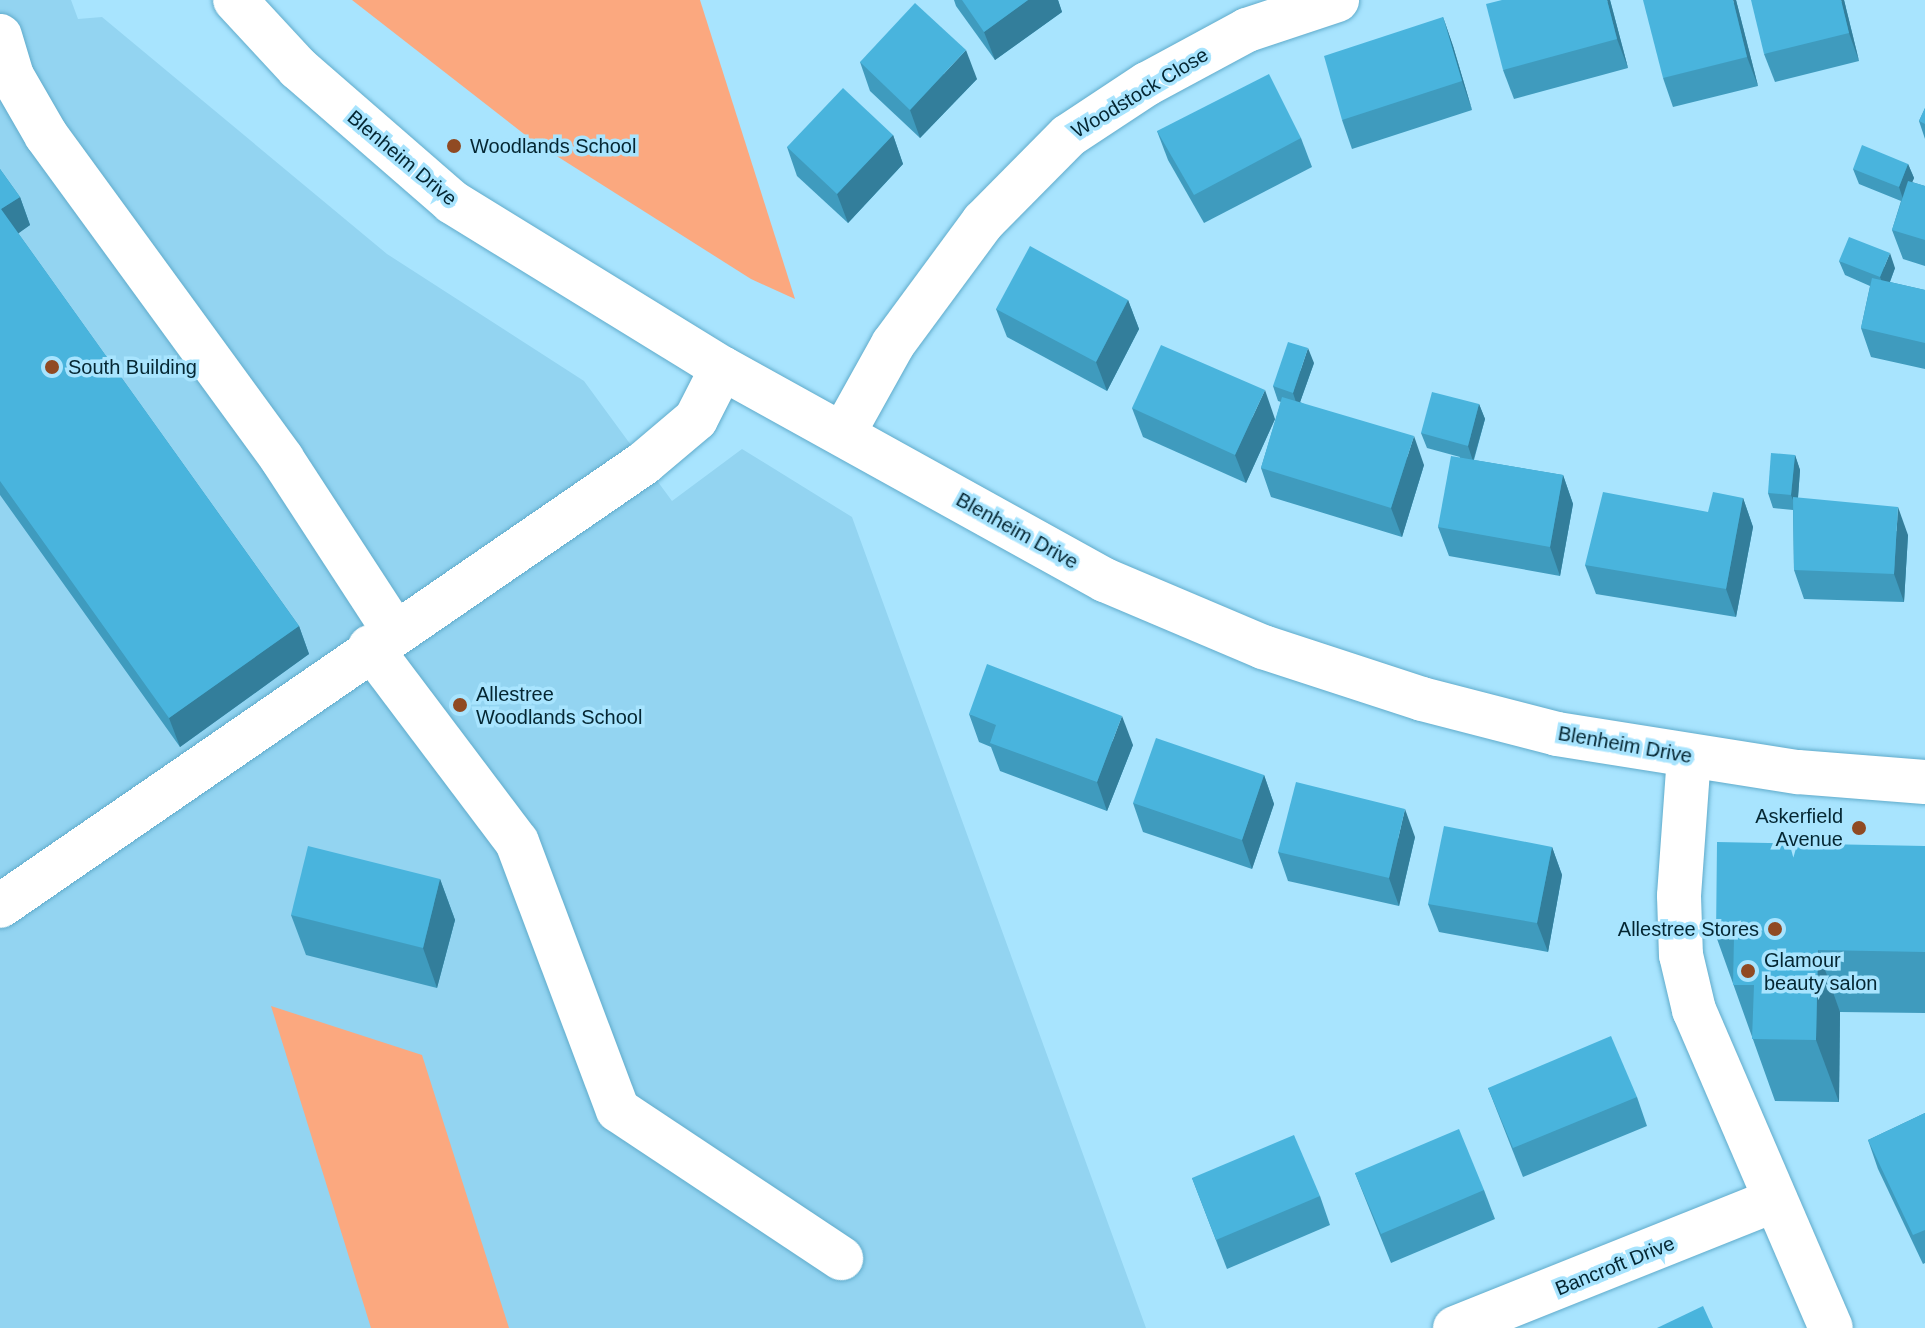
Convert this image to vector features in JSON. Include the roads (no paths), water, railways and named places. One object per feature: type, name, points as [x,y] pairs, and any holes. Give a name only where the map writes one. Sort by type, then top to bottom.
[{"type":"street","name":"Blenheim Drive","points":[[235,0],[298,68],[452,202],[722,368],[1105,580],[1263,647],[1467,711],[1557,734],[1689,756],[1925,782]]},
{"type":"street","name":"Woodstock Close","points":[[843,434],[893,344],[983,222],[1068,136],[1147,84],[1247,30],[1337,0]]},
{"type":"street","points":[[6,56],[46,135],[282,459],[382,639],[517,842],[618,1110],[841,1258]]},
{"type":"street","points":[[0,906],[382,639],[644,463],[696,419],[722,368]]},
{"type":"street","points":[[1689,756],[1679,896],[1681,955],[1694,1010],[1773,1201],[1831,1328]]},
{"type":"street","name":"Bancroft Drive","points":[[1455,1328],[1773,1201]]},
{"type":"place","name":"Woodlands School","points":[[454,146]]},
{"type":"place","name":"South Building","points":[[52,367]]},
{"type":"place","name":"Allestree Woodlands School","points":[[460,705]]},
{"type":"place","name":"Askerfield Avenue","points":[[1859,828]]},
{"type":"place","name":"Allestree Stores","points":[[1775,929]]},
{"type":"place","name":"Glamour beauty salon","points":[[1748,971]]}]
